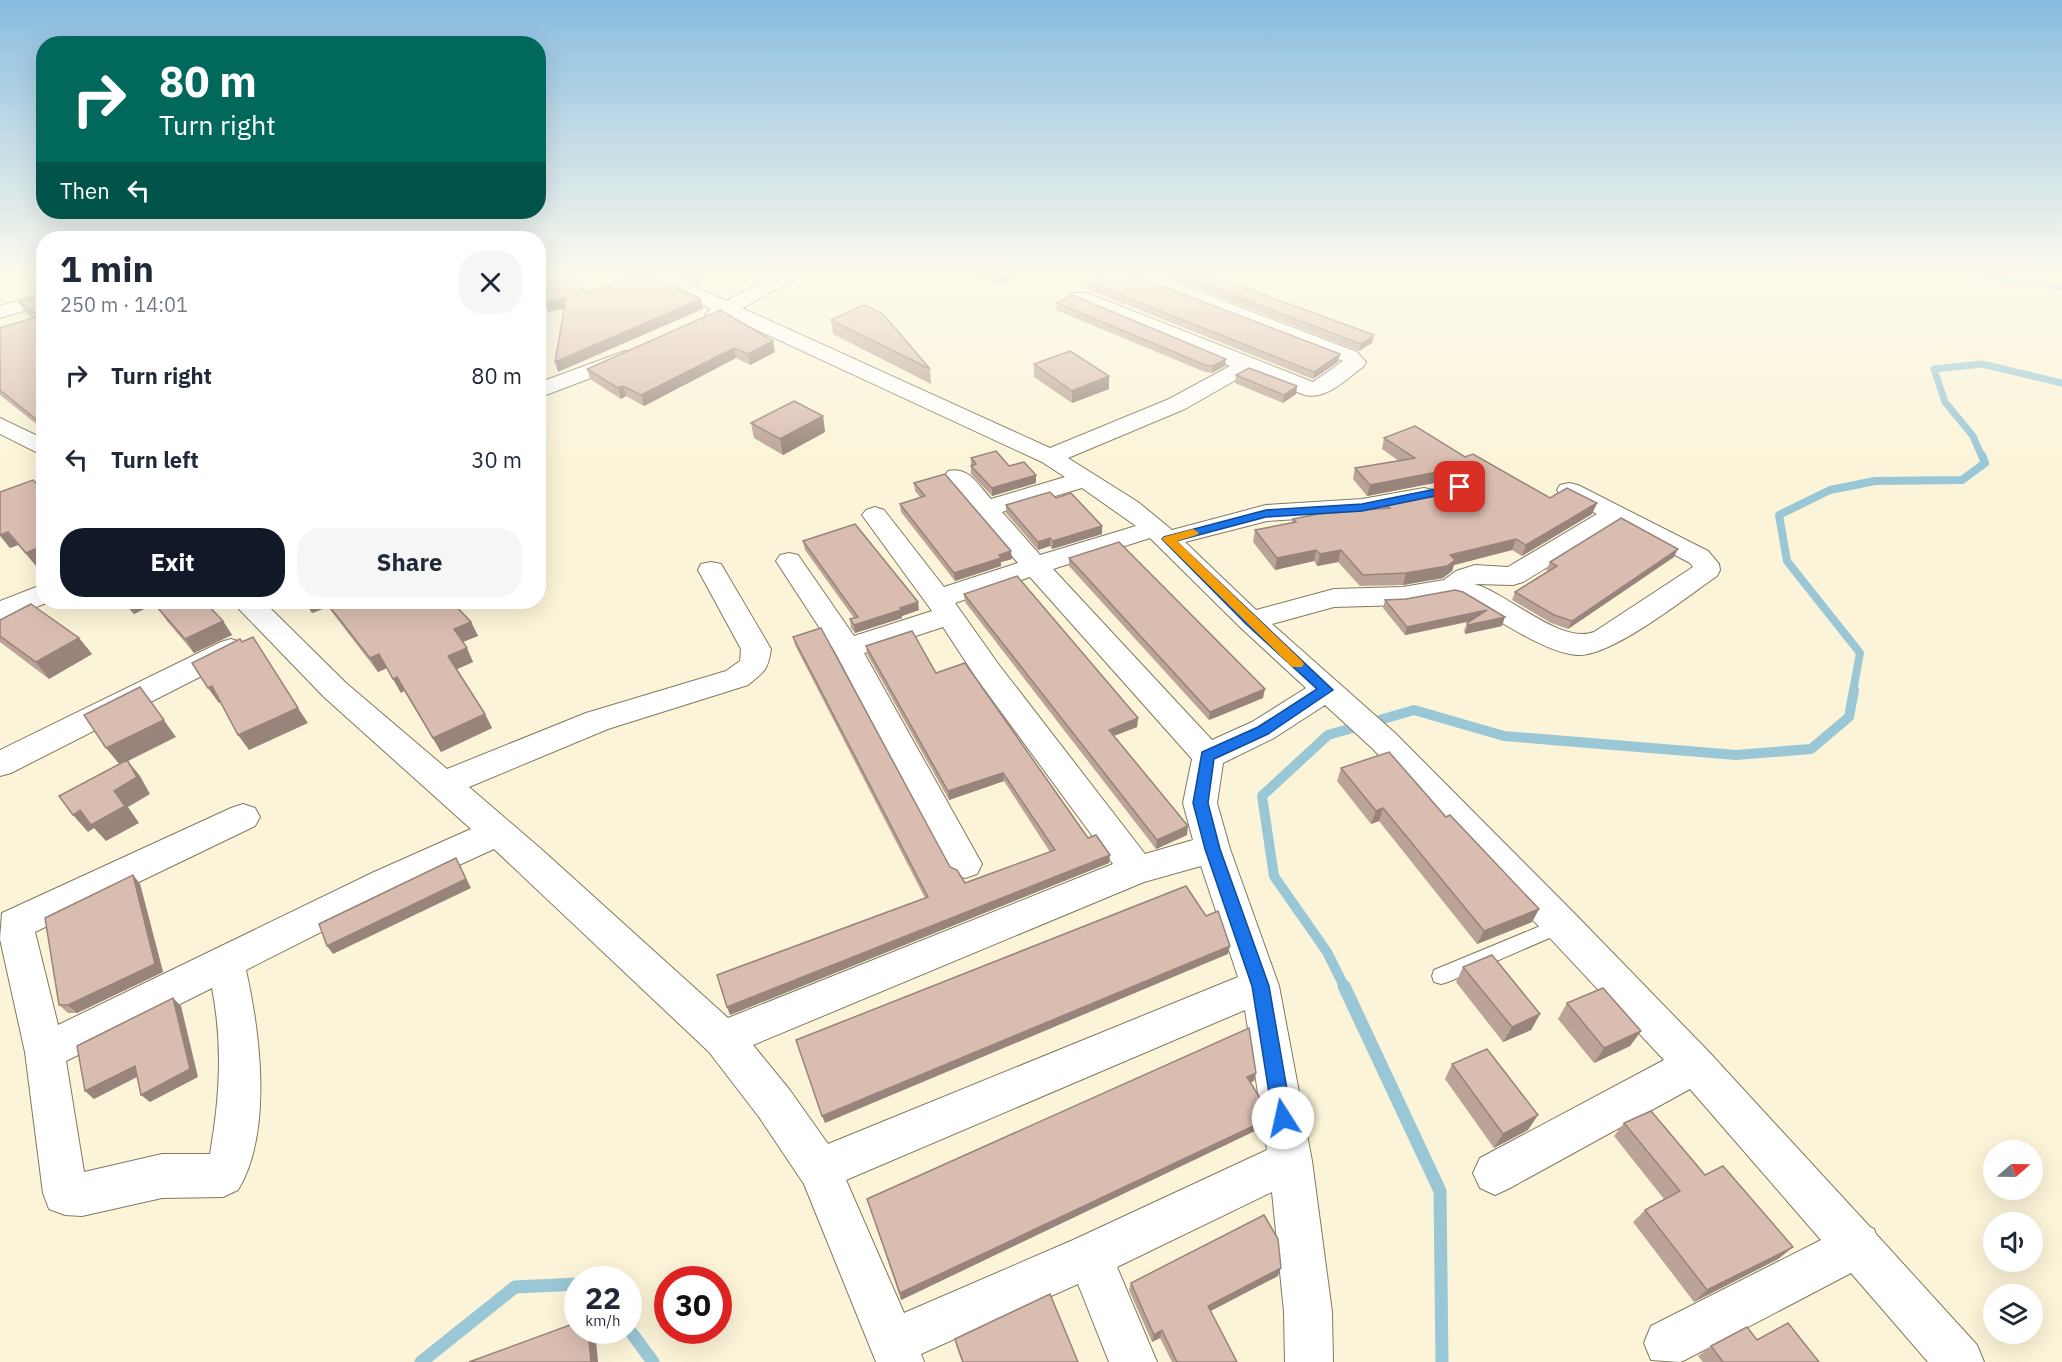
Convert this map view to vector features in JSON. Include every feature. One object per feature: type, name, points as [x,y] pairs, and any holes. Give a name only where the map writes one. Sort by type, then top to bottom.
[{"type":"street","points":[[785,335],[1050,457],[1129,507],[1162,534],[1251,621],[1384,741],[1562,925],[1695,1065],[1960,1362]]},
{"type":"street","points":[[1172,335],[1313,390],[1318,389],[1355,362],[1350,356],[1294,335]]},
{"type":"street","points":[[546,388],[648,346]]},
{"type":"street","points":[[1050,457],[1177,404],[1247,365]]},
{"type":"street","points":[[3,429],[36,445]]},
{"type":"street","points":[[957,476],[1035,566],[1208,756]]},
{"type":"street","points":[[986,509],[1086,479]]},
{"type":"street","points":[[847,648],[1035,566],[1162,534],[1266,513],[1362,507],[1449,489]]},
{"type":"street","points":[[1462,589],[1556,639],[1575,645],[1588,645],[1604,639],[1707,570],[1706,564],[1699,557],[1569,490]]},
{"type":"street","points":[[1251,621],[1334,598],[1403,596],[1462,589],[1488,591],[1500,586],[1616,514]]},
{"type":"street","points":[[875,515],[944,607],[988,672],[1137,870]]},
{"type":"street","points":[[789,561],[847,648],[965,864]]},
{"type":"street","points":[[443,784],[597,722],[737,678],[754,665],[756,649],[711,570]]},
{"type":"street","points":[[0,612],[36,596]]},
{"type":"street","points":[[255,609],[335,690],[497,832],[723,1040],[774,1102],[820,1169],[896,1352],[1089,1256],[1290,1161]]},
{"type":"street","points":[[0,764],[274,628]]},
{"type":"street","points":[[1208,756],[1338,699]]},
{"type":"street","points":[[1208,756],[1200,803],[1213,849],[1260,986],[1290,1161],[1308,1312],[1309,1362]]},
{"type":"street","points":[[226,962],[241,1046],[235,1141],[228,1171],[223,1175],[162,1176],[82,1194],[65,1193],[45,1052],[7,928],[243,816]]},
{"type":"street","points":[[45,1052],[387,882],[497,832]]},
{"type":"street","points":[[723,1040],[1137,870],[1213,849]]},
{"type":"street","points":[[820,1169],[1260,986]]},
{"type":"street","points":[[1495,1173],[1695,1065]]},
{"type":"street","points":[[1668,1343],[1858,1245]]},
{"type":"street","points":[[1089,1256],[1133,1362]]},
{"type":"lane","points":[[1441,976],[1562,925]]},
{"type":"building","points":[[0,335],[36,335],[36,419],[0,390]]},
{"type":"building","points":[[560,335],[619,335],[555,362]]},
{"type":"building","points":[[665,335],[762,335],[773,341],[748,354],[734,348],[641,395],[623,386],[618,388],[587,369]]},
{"type":"building","points":[[860,335],[901,335],[930,369]]},
{"type":"building","points":[[1132,335],[1167,335],[1226,359],[1213,366],[1205,365]]},
{"type":"building","points":[[1220,335],[1289,335],[1340,354],[1314,372]]},
{"type":"building","points":[[1336,335],[1374,335],[1361,344]]},
{"type":"building","points":[[1070,351],[1109,376],[1072,391],[1034,364]]},
{"type":"building","points":[[1249,368],[1297,386],[1284,395],[1236,375]]},
{"type":"building","points":[[794,401],[823,416],[780,439],[751,423]]},
{"type":"building","points":[[1415,426],[1465,457],[1473,454],[1550,498],[1567,488],[1597,503],[1526,545],[1516,539],[1450,555],[1455,560],[1447,566],[1406,573],[1363,575],[1341,550],[1320,554],[1316,550],[1277,558],[1255,530],[1296,522],[1293,519],[1318,514],[1390,508],[1384,502],[1474,482],[1477,475],[1474,470],[1463,467],[1370,485],[1355,468],[1415,458],[1384,438]]},
{"type":"building","points":[[996,451],[1009,466],[1024,462],[1036,475],[992,488],[971,466],[976,464],[971,458]]},
{"type":"building","points":[[945,474],[1011,551],[999,555],[1001,558],[954,573],[900,504],[925,496],[914,483]]},
{"type":"building","points":[[33,480],[36,483],[36,549],[26,553],[8,532],[0,535],[0,492]]},
{"type":"building","points":[[1050,492],[1056,498],[1071,493],[1102,526],[1053,541],[1050,538],[1038,542],[1006,505]]},
{"type":"building","points":[[1621,518],[1678,549],[1572,621],[1554,615],[1515,592],[1557,566],[1550,562]]},
{"type":"building","points":[[855,524],[918,602],[854,625],[850,619],[858,617],[803,541]]},
{"type":"building","points":[[1119,542],[1265,689],[1210,712],[1069,558]]},
{"type":"building","points":[[1017,576],[1138,718],[1109,730],[1188,826],[1157,840],[964,594]]},
{"type":"building","points":[[1455,590],[1463,592],[1505,617],[1468,625],[1467,623],[1487,610],[1407,627],[1385,600],[1406,599]]},
{"type":"building","points":[[31,604],[79,638],[36,662],[0,636],[0,620]]},
{"type":"building","points":[[159,609],[212,609],[223,621],[185,639]]},
{"type":"building","points":[[332,609],[459,609],[471,622],[454,629],[467,648],[448,656],[485,714],[433,738],[397,677],[393,679],[379,654],[370,658]]},
{"type":"building","points":[[821,628],[950,867],[957,870],[965,883],[1055,850],[1003,773],[948,791],[866,646],[912,631],[936,673],[965,663],[1088,838],[1096,835],[1110,855],[727,1007],[717,975],[928,897],[793,637]]},
{"type":"building","points":[[253,637],[298,708],[238,735],[212,686],[208,688],[192,663],[240,639],[242,642]]},
{"type":"building","points":[[140,687],[164,720],[106,748],[84,715]]},
{"type":"building","points":[[1389,752],[1446,817],[1450,815],[1539,909],[1484,931],[1383,808],[1376,811],[1341,768]]},
{"type":"building","points":[[127,760],[137,777],[114,791],[125,806],[91,825],[80,810],[73,815],[59,796]]},
{"type":"building","points":[[456,858],[466,879],[327,946],[319,924]]},
{"type":"building","points":[[133,875],[155,964],[68,1005],[59,1005],[45,918]]},
{"type":"building","points":[[1186,886],[1206,916],[1218,911],[1230,946],[822,1116],[796,1040]]},
{"type":"building","points":[[1492,955],[1540,1014],[1512,1027],[1463,967]]},
{"type":"building","points":[[1603,988],[1641,1031],[1604,1048],[1567,1003]]},
{"type":"building","points":[[173,998],[190,1069],[141,1095],[135,1066],[85,1091],[77,1046]]},
{"type":"building","points":[[1249,1028],[1256,1073],[1247,1077],[1260,1098],[1264,1121],[900,1293],[867,1199]]},
{"type":"building","points":[[1487,1049],[1538,1115],[1503,1134],[1452,1064]]},
{"type":"building","points":[[1651,1111],[1705,1175],[1723,1166],[1793,1247],[1707,1290],[1645,1210],[1680,1191],[1624,1123]]},
{"type":"building","points":[[1264,1215],[1278,1239],[1281,1268],[1208,1306],[1237,1362],[1177,1362],[1162,1330],[1154,1335],[1131,1283]]},
{"type":"building","points":[[1050,1294],[1078,1362],[963,1362],[955,1339]]},
{"type":"building","points":[[1788,1323],[1819,1362],[1723,1362],[1711,1346],[1747,1327],[1757,1340]]},
{"type":"building","points":[[564,1327],[564,1344],[589,1344],[591,1362],[469,1362]]},
{"type":"waterway","points":[[1982,457],[1973,436],[1945,402],[1934,369],[1982,364],[2062,383]]},
{"type":"waterway","points":[[1853,691],[1860,653],[1787,561],[1779,515],[1830,490],[1875,481],[1962,480],[1985,463],[1982,455]]},
{"type":"waterway","points":[[1344,986],[1327,952],[1274,876],[1262,796],[1328,735],[1414,710],[1504,736],[1736,755],[1811,749],[1849,717],[1854,690]]},
{"type":"waterway","points":[[1344,986],[1440,1191],[1442,1362]]},
{"type":"waterway","points":[[421,1362],[515,1287],[564,1285]]},
{"type":"waterway","points":[[640,1344],[653,1362]]},
{"type":"slow traffic","points":[[1193,533],[1168,539],[1297,664]]},
{"type":"route","points":[[1283,1118],[1260,986],[1213,849],[1200,803],[1208,756],[1263,730],[1326,690],[1251,621],[1168,539],[1266,513],[1362,507],[1460,487]]}]
